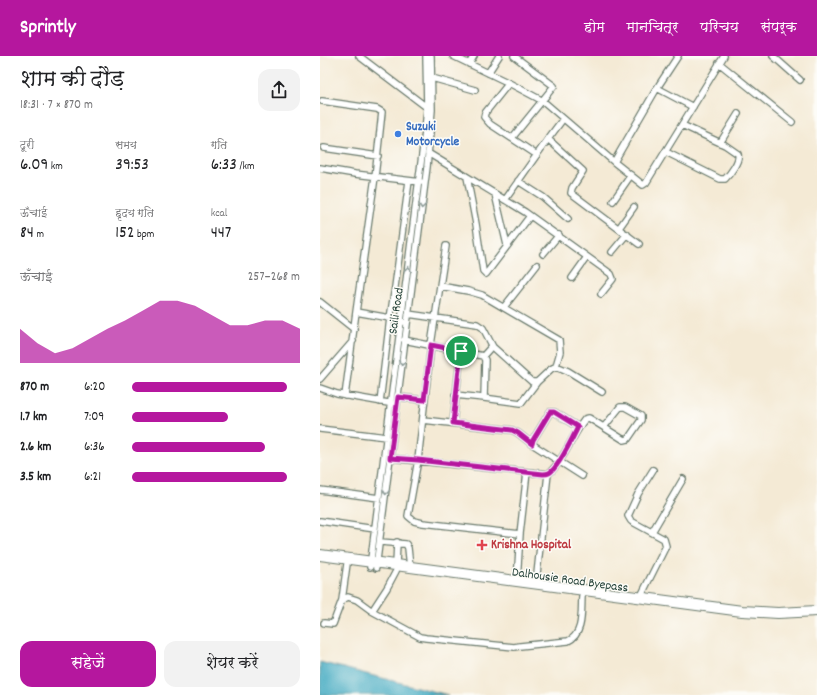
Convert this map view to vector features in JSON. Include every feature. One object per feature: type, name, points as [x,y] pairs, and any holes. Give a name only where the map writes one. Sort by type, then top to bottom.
[{"type":"highway","points":[[320,554],[373,564]]},
{"type":"highway","name":"Dalhousie Road Byepass","points":[[320,561],[347,564],[373,564],[582,596],[757,619],[784,620],[817,618]]},
{"type":"highway","points":[[396,568],[410,567],[762,613],[817,611]]},
{"type":"street","points":[[359,56],[430,109]]},
{"type":"street","points":[[373,564],[375,529],[400,321],[422,182],[430,109],[426,56]]},
{"type":"street","name":"Saili Road","points":[[373,564],[380,542],[408,314],[422,182],[428,153],[432,78],[431,56]]},
{"type":"street","points":[[453,56],[543,100],[641,184],[645,184],[666,152],[724,56]]},
{"type":"street","points":[[469,64],[474,56]]},
{"type":"street","points":[[488,73],[499,56]]},
{"type":"street","points":[[512,138],[554,86],[514,56]]},
{"type":"street","points":[[614,162],[657,88],[678,56]]},
{"type":"street","points":[[773,56],[800,80]]},
{"type":"street","points":[[719,63],[792,122]]},
{"type":"street","points":[[432,78],[475,90]]},
{"type":"street","points":[[509,83],[485,113],[484,117],[490,124],[536,155]]},
{"type":"street","points":[[657,88],[693,107]]},
{"type":"street","points":[[322,101],[380,110],[381,116],[376,177],[345,396]]},
{"type":"street","points":[[720,143],[738,114]]},
{"type":"street","points":[[505,200],[536,155],[564,119]]},
{"type":"street","points":[[666,152],[708,174],[723,179],[727,178],[739,156],[736,152],[682,125]]},
{"type":"street","points":[[548,139],[584,171],[572,188],[571,193],[639,244]]},
{"type":"street","points":[[324,148],[378,156]]},
{"type":"street","points":[[428,153],[559,235],[611,274],[613,277],[600,294]]},
{"type":"street","points":[[320,168],[376,177],[422,182]]},
{"type":"street","points":[[613,201],[631,175]]},
{"type":"street","points":[[467,177],[484,273],[486,274],[489,272],[507,245],[530,216]]},
{"type":"street","points":[[380,402],[409,181]]},
{"type":"street","points":[[518,181],[543,197],[568,219]]},
{"type":"street","points":[[495,194],[507,245]]},
{"type":"street","points":[[619,228],[634,207]]},
{"type":"street","points":[[612,252],[627,234]]},
{"type":"street","points":[[543,254],[559,235]]},
{"type":"street","points":[[446,246],[431,345],[418,460],[408,514],[410,519],[423,523],[520,534]]},
{"type":"street","points":[[572,278],[587,257]]},
{"type":"street","points":[[504,307],[537,265]]},
{"type":"street","points":[[440,286],[476,292],[559,340],[561,347],[556,366]]},
{"type":"street","points":[[321,305],[354,329]]},
{"type":"street","points":[[356,312],[407,322]]},
{"type":"street","points":[[408,314],[477,324],[483,328],[492,346],[530,380],[534,383],[537,382]]},
{"type":"street","points":[[404,340],[483,356]]},
{"type":"street","points":[[320,378],[353,341]]},
{"type":"street","points":[[483,356],[492,346]]},
{"type":"street","points":[[453,423],[461,351]]},
{"type":"street","points":[[483,356],[484,398]]},
{"type":"street","points":[[455,395],[521,403],[537,382],[551,368],[556,366]]},
{"type":"street","points":[[556,366],[602,392]]},
{"type":"street","points":[[320,388],[345,396],[397,405]]},
{"type":"street","points":[[398,397],[424,400]]},
{"type":"street","points":[[536,584],[548,474],[559,461],[578,427],[586,418],[604,427],[622,440],[626,440],[637,426],[641,416],[625,407],[620,407],[604,427]]},
{"type":"street","points":[[532,444],[550,412],[554,412],[578,427]]},
{"type":"street","points":[[423,420],[512,430],[582,476]]},
{"type":"street","points":[[320,429],[387,438]]},
{"type":"street","points":[[390,458],[548,474]]},
{"type":"street","points":[[640,598],[666,546],[664,540],[631,521],[628,516],[638,494],[653,470]]},
{"type":"street","points":[[517,581],[520,534],[527,472]]},
{"type":"street","points":[[652,532],[683,479]]},
{"type":"street","points":[[320,490],[379,498]]},
{"type":"street","points":[[320,521],[375,529]]},
{"type":"street","points":[[380,542],[397,542],[408,545],[410,567]]},
{"type":"street","points":[[372,611],[387,588],[396,568],[397,542]]},
{"type":"street","points":[[324,623],[333,624],[342,600],[347,564]]},
{"type":"street","points":[[342,600],[344,598],[351,598],[412,633],[426,638],[514,647],[571,639],[575,636],[580,626],[582,596]]},
{"type":"water","points":[[320,662],[448,695],[320,695]]},
{"type":"place","name":"Suzuki Motorcycle","points":[[398,134]]},
{"type":"place","name":"Krishna Hospital","points":[[482,545]]},
{"type":"route","points":[[431,345],[461,351],[453,423],[512,430],[532,444],[550,412],[554,412],[578,427],[559,461],[551,472],[548,474],[543,474],[390,458],[398,397],[424,400],[431,345]]}]
